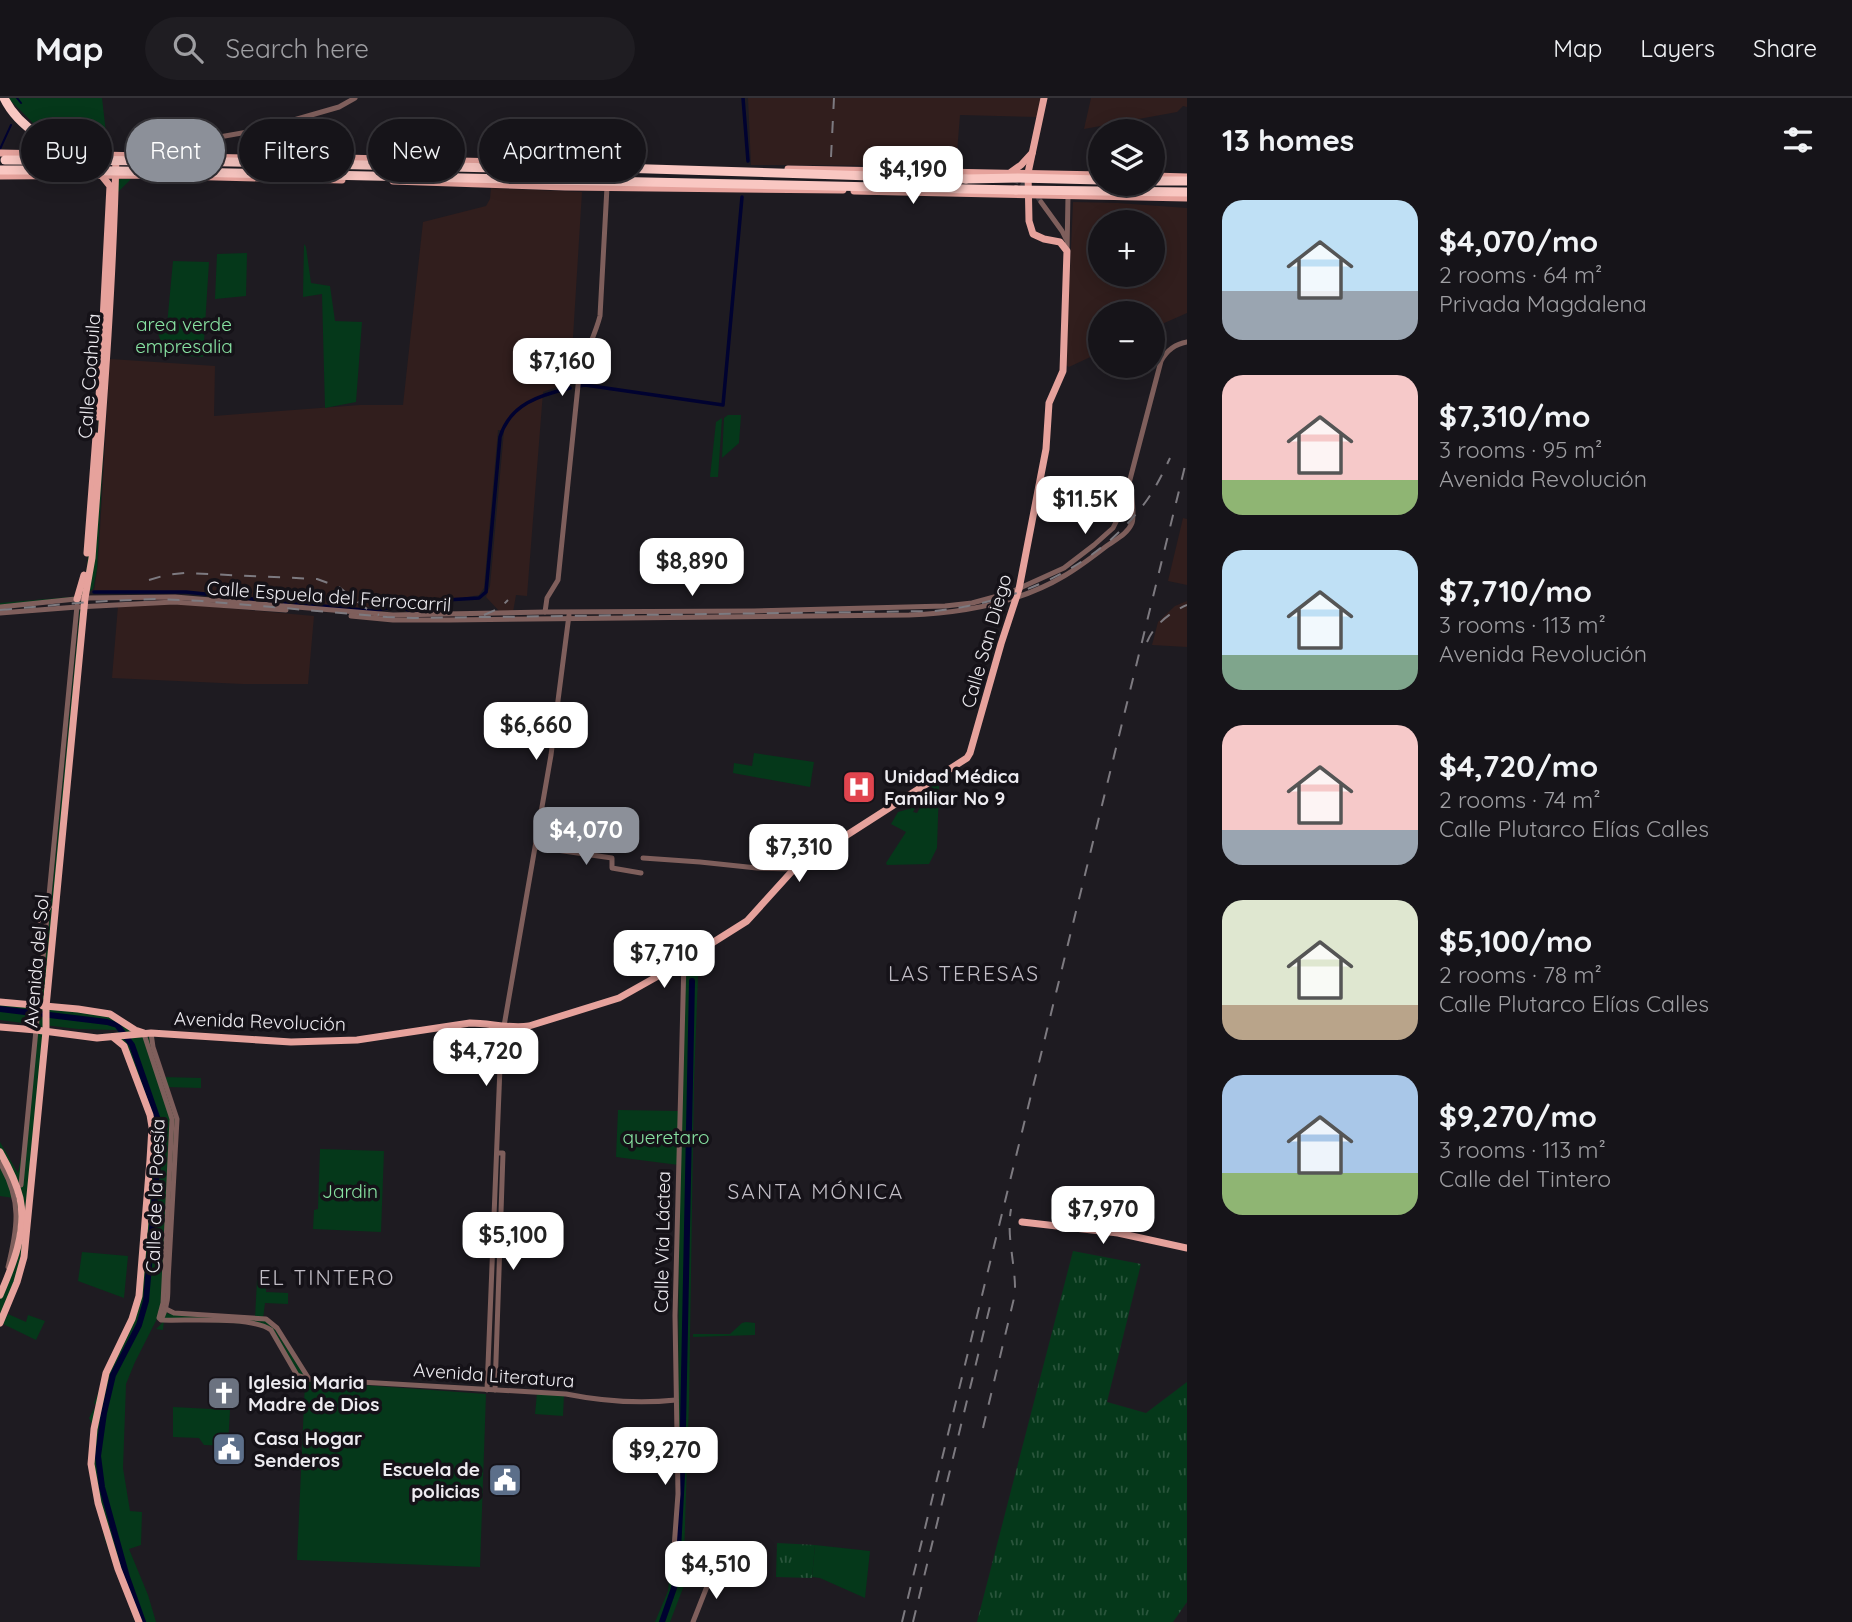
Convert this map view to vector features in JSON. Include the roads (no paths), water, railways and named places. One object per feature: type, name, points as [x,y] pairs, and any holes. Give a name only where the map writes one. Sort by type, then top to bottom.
[{"type":"highway","points":[[4,98],[21,122]]},
{"type":"highway","points":[[112,158],[239,162]]},
{"type":"highway","points":[[355,158],[368,161]]},
{"type":"highway","points":[[1,165],[21,163]]},
{"type":"highway","points":[[1,165],[239,173]]},
{"type":"highway","points":[[465,167],[618,168],[873,176],[965,184],[1187,192]]},
{"type":"highway","points":[[842,171],[873,176]]},
{"type":"highway","points":[[465,178],[882,188]]},
{"type":"highway","points":[[853,191],[1017,178],[1088,178]]},
{"type":"highway","points":[[1165,179],[1187,179]]},
{"type":"main road","points":[[1046,98],[1031,170],[1030,228],[1033,234],[1060,242],[1067,251]]},
{"type":"main road","points":[[1031,170],[1046,98]]},
{"type":"main road","points":[[1011,172],[1034,154]]},
{"type":"main road","points":[[112,156],[239,157]]},
{"type":"main road","name":"Calle Coahuila","points":[[81,603],[92,558],[116,197],[116,156]]},
{"type":"main road","points":[[355,158],[842,171],[1031,170],[1088,177]]},
{"type":"main road","points":[[1,165],[21,167]]},
{"type":"main road","points":[[112,176],[239,178]]},
{"type":"main road","name":"Calle Coahuila","points":[[81,603],[98,415],[110,186],[107,182]]},
{"type":"main road","points":[[440,182],[1187,198]]},
{"type":"main road","name":"Calle San Diego","points":[[893,804],[942,775],[970,753],[1018,593],[1046,449],[1049,403],[1063,372],[1067,251]]},
{"type":"main road","name":"Avenida del Sol","points":[[0,1323],[24,1257],[46,1027],[42,1010],[81,603]]},
{"type":"main road","name":"Avenida Revolución","points":[[0,1002],[42,1010],[110,1014],[135,1030],[148,1033],[291,1042],[357,1040],[470,1023],[516,1028],[529,1026],[619,998],[639,988],[747,921],[794,869],[893,804]]},
{"type":"main road","points":[[39,919],[48,907]]},
{"type":"main road","name":"Avenida Revolución","points":[[0,1027],[46,1027],[91,1037],[148,1033]]},
{"type":"main road","points":[[114,1037],[124,1046],[152,1127],[139,1296],[132,1319],[106,1373],[94,1429],[91,1464],[98,1503],[118,1569],[139,1622]]},
{"type":"main road","points":[[0,1144],[21,1185],[29,1208]]},
{"type":"main road","points":[[0,1152],[9,1168],[20,1202],[16,1254],[1,1293]]},
{"type":"main road","points":[[1022,1222],[1118,1233],[1187,1248]]},
{"type":"street","points":[[225,136],[259,130],[339,107],[355,98]]},
{"type":"street","points":[[916,171],[990,175]]},
{"type":"street","points":[[545,612],[547,597],[558,580],[576,392],[584,356],[600,316],[607,187]]},
{"type":"street","name":"Calle San Diego","points":[[1064,194],[1067,251]]},
{"type":"street","points":[[1041,202],[1067,242]]},
{"type":"street","name":"Calle Espuela del Ferrocarril","points":[[1018,593],[1064,569],[1112,528],[1120,515],[1158,369],[1165,353],[1187,342]]},
{"type":"street","name":"Calle Espuela del Ferrocarril","points":[[81,603],[174,603],[294,610],[393,620],[931,607],[972,603],[1034,592],[1065,576],[1127,531],[1134,516],[1130,479]]},
{"type":"street","name":"Calle Espuela del Ferrocarril","points":[[0,613],[81,603],[186,598],[393,615],[545,612],[569,615]]},
{"type":"street","points":[[0,607],[81,603]]},
{"type":"street","name":"Avenida del Sol","points":[[21,1185],[36,1027],[42,1010],[48,907],[81,603]]},
{"type":"street","points":[[495,1390],[500,1067],[504,1026],[561,687],[569,615]]},
{"type":"street","points":[[536,846],[612,858],[612,867],[641,873]]},
{"type":"street","points":[[643,858],[794,869]]},
{"type":"street","name":"Calle Vía Láctea","points":[[684,960],[676,1316],[678,1493],[672,1575],[706,1579],[707,1590],[693,1622]]},
{"type":"street","name":"Calle de la Poesía","points":[[148,1033],[172,1119],[165,1308],[160,1319]]},
{"type":"street","points":[[487,1390],[500,1153]]},
{"type":"street","points":[[0,1163],[12,1187],[17,1211],[12,1250],[1,1293]]},
{"type":"street","points":[[165,1308],[174,1313],[255,1318],[272,1322],[309,1379]]},
{"type":"street","name":"Avenida Literatura","points":[[160,1319],[225,1321],[266,1326],[297,1375],[309,1379],[566,1394],[614,1401],[676,1400]]},
{"type":"waterway","points":[[17,98],[21,103]]},
{"type":"waterway","points":[[743,98],[748,161]]},
{"type":"waterway","points":[[0,149],[11,125]]},
{"type":"waterway","points":[[579,386],[723,405],[742,197]]},
{"type":"waterway","points":[[94,592],[186,592],[372,611],[397,606],[412,611],[446,600],[479,598],[486,592],[500,437],[511,416],[519,409],[537,398],[570,388]]},
{"type":"waterway","points":[[662,1622],[674,1588],[677,1569],[682,1475],[692,981]]},
{"type":"waterway","points":[[0,1009],[117,1025],[132,1045],[158,1120],[161,1142],[146,1301],[139,1325],[113,1375],[98,1456],[102,1487],[127,1577],[143,1622]]},
{"type":"tunnel","points":[[1014,180],[1030,189],[1041,202]]},
{"type":"railway","points":[[831,157],[834,98]]},
{"type":"railway","points":[[0,610],[155,599],[413,618],[935,611],[995,600],[1053,578],[1079,563],[1127,524],[1150,495],[1170,458]]},
{"type":"railway","points":[[902,1622],[1187,458]]},
{"type":"railway","points":[[149,580],[185,573],[317,579],[339,587],[379,615]]},
{"type":"railway","points":[[484,615],[500,608],[508,600]]},
{"type":"railway","points":[[1147,642],[1163,620],[1187,605]]},
{"type":"railway","points":[[983,1428],[1015,1294],[1011,1209]]},
{"type":"railway","points":[[913,1622],[991,1302]]},
{"type":"place","name":"Unidad Médica Familiar No 9","points":[[859,787]]},
{"type":"place","name":"Iglesia Maria Madre de Dios","points":[[224,1393]]},
{"type":"place","name":"Casa Hogar Senderos","points":[[229,1449]]},
{"type":"place","name":"Escuela de policias","points":[[505,1480]]},
{"type":"district","name":"LAS TERESAS","points":[[964,974]]},
{"type":"district","name":"SANTA MÓNICA","points":[[816,1192]]},
{"type":"district","name":"EL TINTERO","points":[[327,1278]]},
{"type":"park label","name":"area verde empresalia","points":[[184,335]]},
{"type":"park label","name":"queretaro","points":[[666,1137]]},
{"type":"park label","name":"Jardin","points":[[350,1191]]}]
